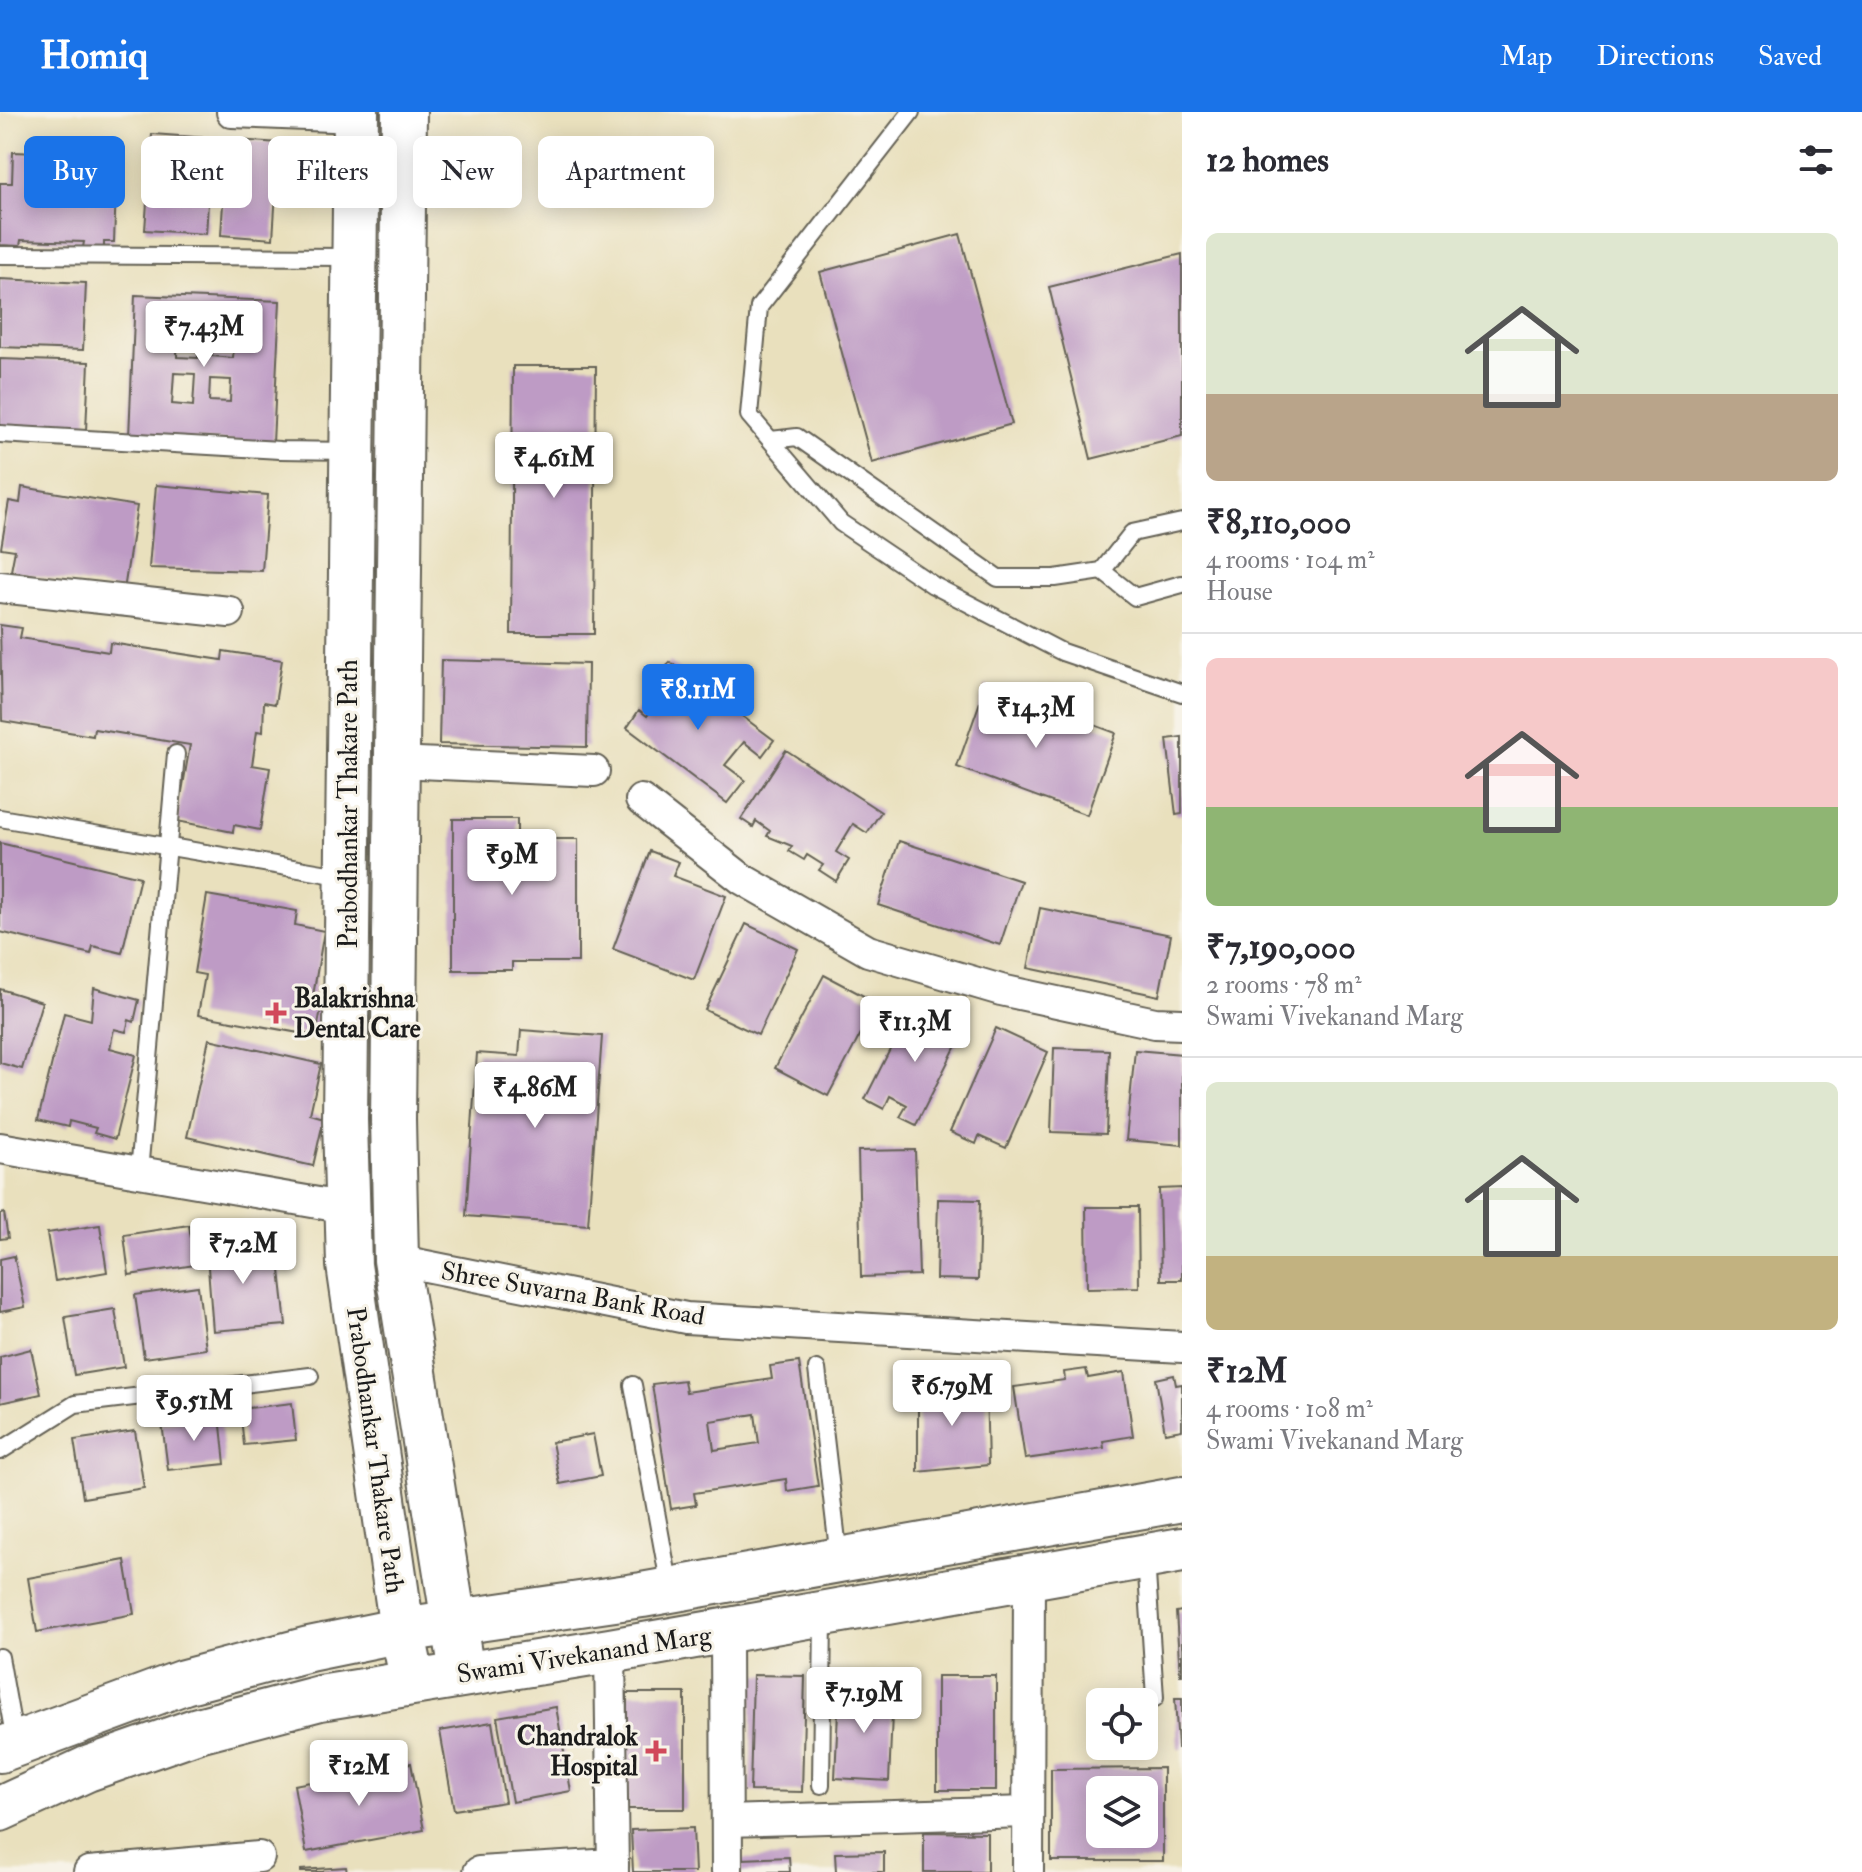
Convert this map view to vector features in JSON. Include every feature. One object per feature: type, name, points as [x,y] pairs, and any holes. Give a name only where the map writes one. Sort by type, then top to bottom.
[{"type":"main road","name":"Prabodhankar Thakare Path","points":[[404,112],[393,1119],[396,1260],[462,1673]]},
{"type":"main road","name":"Prabodhankar Thakare Path","points":[[356,114],[347,877],[349,1265],[402,1630],[413,1682]]},
{"type":"main road","name":"Swami Vivekanand Marg","points":[[8,1746],[184,1682],[402,1630],[670,1590],[1182,1499]]},
{"type":"main road","name":"Swami Vivekanand Marg","points":[[19,1800],[87,1769],[198,1730],[320,1698],[610,1651],[1164,1553]]},
{"type":"street","points":[[232,112],[356,114]]},
{"type":"street","points":[[0,587],[229,612]]},
{"type":"street","points":[[396,762],[594,771]]},
{"type":"street","points":[[641,800],[742,879],[868,951],[1001,990],[1155,1023],[1182,1024]]},
{"type":"street","points":[[0,1148],[347,1208]]},
{"type":"street","name":"Shree Suvarna Bank Road","points":[[396,1260],[686,1318],[1182,1347]]},
{"type":"street","points":[[1028,1872],[1029,1577]]},
{"type":"street","points":[[726,1631],[727,1872]]},
{"type":"street","points":[[479,1872],[613,1868],[610,1651]]},
{"type":"street","points":[[8,1746],[19,1800]]},
{"type":"street","points":[[727,1821],[1028,1812]]},
{"type":"street","points":[[89,1872],[259,1857]]},
{"type":"lane","points":[[911,112],[759,307],[749,415],[841,523],[933,585],[1062,652],[1182,693]]},
{"type":"lane","points":[[0,255],[354,257]]},
{"type":"lane","points":[[0,434],[280,450],[351,451]]},
{"type":"lane","points":[[771,440],[797,437],[836,468],[998,578],[1055,578],[1102,571],[1132,533],[1182,522]]},
{"type":"lane","points":[[1102,571],[1135,597],[1182,584]]},
{"type":"lane","points":[[139,1172],[176,754]]},
{"type":"lane","points":[[0,818],[347,877]]},
{"type":"lane","points":[[817,1369],[839,1560]]},
{"type":"lane","points":[[0,1451],[75,1404],[310,1376]]},
{"type":"lane","points":[[633,1385],[670,1590]]},
{"type":"lane","points":[[1156,1688],[1164,1553]]},
{"type":"lane","points":[[821,1785],[823,1614]]},
{"type":"lane","points":[[0,1657],[8,1746]]},
{"type":"building","points":[[252,141],[268,142],[268,208],[275,208],[273,239],[221,235],[223,208],[252,208]]},
{"type":"building","points":[[13,152],[24,152],[24,208],[115,208],[114,242],[104,242],[104,248],[83,247],[84,242],[21,240],[20,246],[0,245],[0,183],[12,183]]},
{"type":"building","points":[[147,208],[208,208],[206,234],[145,230]]},
{"type":"building","points":[[960,234],[1012,424],[872,463],[820,272]]},
{"type":"building","points":[[1182,254],[1182,436],[1091,459],[1049,287]]},
{"type":"building","points":[[0,279],[86,283],[83,350],[0,347]]},
{"type":"building","points":[[135,295],[280,301],[273,443],[129,437]],"holes":[[[178,324],[200,325],[198,358],[177,357]],[[214,332],[235,333],[233,358],[212,356]],[[174,373],[195,374],[193,406],[172,404]],[[210,379],[231,380],[230,402],[209,401]]]},
{"type":"building","points":[[0,359],[89,362],[86,431],[0,428]]},
{"type":"building","points":[[513,366],[596,366],[594,634],[511,634]]},
{"type":"building","points":[[156,485],[268,495],[262,571],[149,568]]},
{"type":"building","points":[[22,487],[137,506],[124,590],[11,571],[15,550],[1,548],[9,501],[20,503]]},
{"type":"building","points":[[0,625],[22,628],[20,638],[109,652],[110,643],[222,660],[223,651],[282,660],[275,704],[264,702],[263,732],[257,731],[252,765],[270,768],[260,830],[234,825],[233,832],[177,821],[190,745],[94,729],[93,736],[2,721]]},
{"type":"building","points":[[441,660],[588,664],[587,747],[439,744]]},
{"type":"building","points":[[670,662],[774,740],[762,756],[744,742],[725,765],[745,780],[727,803],[627,728],[639,710],[647,716],[665,691],[654,683]]},
{"type":"building","points":[[986,685],[1116,733],[1087,815],[957,767]]},
{"type":"building","points":[[1182,737],[1182,814],[1176,815],[1167,739]]},
{"type":"building","points":[[786,750],[881,812],[867,833],[853,824],[836,852],[849,860],[836,881],[819,870],[823,865],[807,855],[804,860],[789,851],[792,846],[767,836],[770,831],[756,821],[753,827],[741,819]]},
{"type":"building","points":[[453,819],[517,819],[517,839],[578,839],[578,962],[512,962],[512,970],[453,970]]},
{"type":"building","points":[[899,841],[1021,881],[1000,945],[878,905]]},
{"type":"building","points":[[0,843],[140,877],[122,953],[93,946],[91,954],[0,932]]},
{"type":"building","points":[[650,851],[679,862],[673,876],[726,896],[694,980],[613,949]]},
{"type":"building","points":[[207,895],[297,911],[295,925],[324,931],[313,996],[323,998],[316,1036],[198,1015],[205,975],[194,973]]},
{"type":"building","points":[[1040,908],[1171,935],[1159,996],[1028,968]]},
{"type":"building","points":[[746,924],[798,949],[758,1035],[705,1010]]},
{"type":"building","points":[[824,975],[877,1003],[828,1096],[775,1068]]},
{"type":"building","points":[[94,988],[139,1000],[134,1022],[129,1020],[126,1032],[114,1029],[110,1048],[136,1055],[115,1139],[94,1133],[96,1128],[69,1121],[68,1127],[38,1120],[64,1013],[91,1020]]},
{"type":"building","points":[[0,989],[42,1002],[22,1069],[0,1063]]},
{"type":"building","points":[[912,1006],[963,1032],[916,1125],[900,1117],[907,1105],[890,1096],[884,1109],[865,1099]]},
{"type":"building","points":[[996,1028],[1048,1052],[1006,1148],[979,1136],[976,1144],[950,1132]]},
{"type":"building","points":[[521,1030],[602,1036],[588,1225],[466,1216],[477,1053],[519,1056]]},
{"type":"building","points":[[209,1039],[321,1064],[310,1114],[324,1118],[313,1166],[187,1137]]},
{"type":"building","points":[[1054,1048],[1109,1050],[1106,1134],[1051,1132]]},
{"type":"building","points":[[1135,1050],[1182,1054],[1182,1145],[1126,1140]]},
{"type":"building","points":[[915,1150],[919,1275],[861,1277],[858,1151]]},
{"type":"building","points":[[1182,1188],[1182,1280],[1161,1280],[1159,1189]]},
{"type":"building","points":[[938,1199],[980,1200],[978,1280],[936,1279]]},
{"type":"building","points":[[1086,1207],[1138,1207],[1139,1287],[1087,1288]]},
{"type":"building","points":[[4,1213],[8,1238],[0,1239],[0,1214]]},
{"type":"building","points":[[100,1225],[107,1272],[55,1281],[47,1233]]},
{"type":"building","points":[[189,1225],[195,1265],[129,1275],[124,1235]]},
{"type":"building","points":[[205,1229],[279,1261],[286,1325],[213,1331]]},
{"type":"building","points":[[14,1256],[25,1307],[0,1312],[0,1259]]},
{"type":"building","points":[[198,1286],[206,1349],[144,1358],[135,1295]]},
{"type":"building","points":[[115,1309],[124,1367],[74,1375],[65,1317]]},
{"type":"building","points":[[31,1349],[41,1394],[0,1403],[0,1357]]},
{"type":"building","points":[[799,1362],[818,1486],[787,1491],[786,1479],[694,1493],[696,1505],[671,1509],[652,1384],[684,1380],[686,1392],[772,1379],[770,1366]],"holes":[[[755,1414],[759,1443],[714,1450],[710,1421]]]},
{"type":"building","points":[[1086,1369],[1088,1378],[1124,1372],[1133,1436],[1103,1441],[1104,1448],[1025,1459],[1014,1387],[1065,1380],[1064,1372]]},
{"type":"building","points":[[1174,1375],[1176,1385],[1182,1384],[1182,1430],[1165,1433],[1156,1379]]},
{"type":"building","points":[[986,1386],[988,1465],[918,1472],[918,1387]]},
{"type":"building","points":[[292,1403],[296,1440],[244,1445],[240,1409]]},
{"type":"building","points":[[220,1416],[225,1464],[168,1470],[162,1423]]},
{"type":"building","points":[[135,1431],[144,1488],[83,1498],[74,1440]]},
{"type":"building","points":[[593,1434],[601,1476],[560,1484],[552,1442]]},
{"type":"building","points":[[125,1560],[134,1614],[37,1632],[28,1578]]},
{"type":"building","points":[[1182,1611],[1182,1675],[1180,1675],[1176,1612]]},
{"type":"building","points":[[753,1675],[805,1676],[802,1792],[750,1791]]},
{"type":"building","points":[[937,1676],[996,1676],[996,1790],[937,1790]]},
{"type":"building","points":[[839,1689],[893,1692],[889,1781],[835,1778]]},
{"type":"building","name":"Chandralok Hospital","points":[[627,1693],[685,1693],[685,1809],[627,1809]]},
{"type":"building","points":[[1175,1698],[1182,1698],[1182,1748],[1178,1748]]},
{"type":"building","points":[[556,1707],[571,1791],[512,1802],[497,1717]]},
{"type":"building","points":[[492,1722],[505,1802],[454,1810],[440,1731]]},
{"type":"building","points":[[411,1763],[424,1830],[306,1852],[294,1785]]},
{"type":"building","points":[[1163,1768],[1163,1861],[1051,1861],[1051,1769]]},
{"type":"building","points":[[693,1828],[695,1872],[633,1872],[631,1830]]},
{"type":"building","points":[[924,1832],[987,1833],[987,1872],[924,1872]]},
{"type":"building","points":[[884,1852],[884,1872],[836,1872],[835,1853]]},
{"type":"building","points":[[789,1857],[790,1872],[742,1872],[742,1859]]},
{"type":"building","points":[[346,1867],[347,1872],[301,1872],[301,1870]]},
{"type":"place","name":"Balakrishna Dental Care","points":[[276,1013]]},
{"type":"place","name":"Chandralok Hospital","points":[[656,1751]]}]
